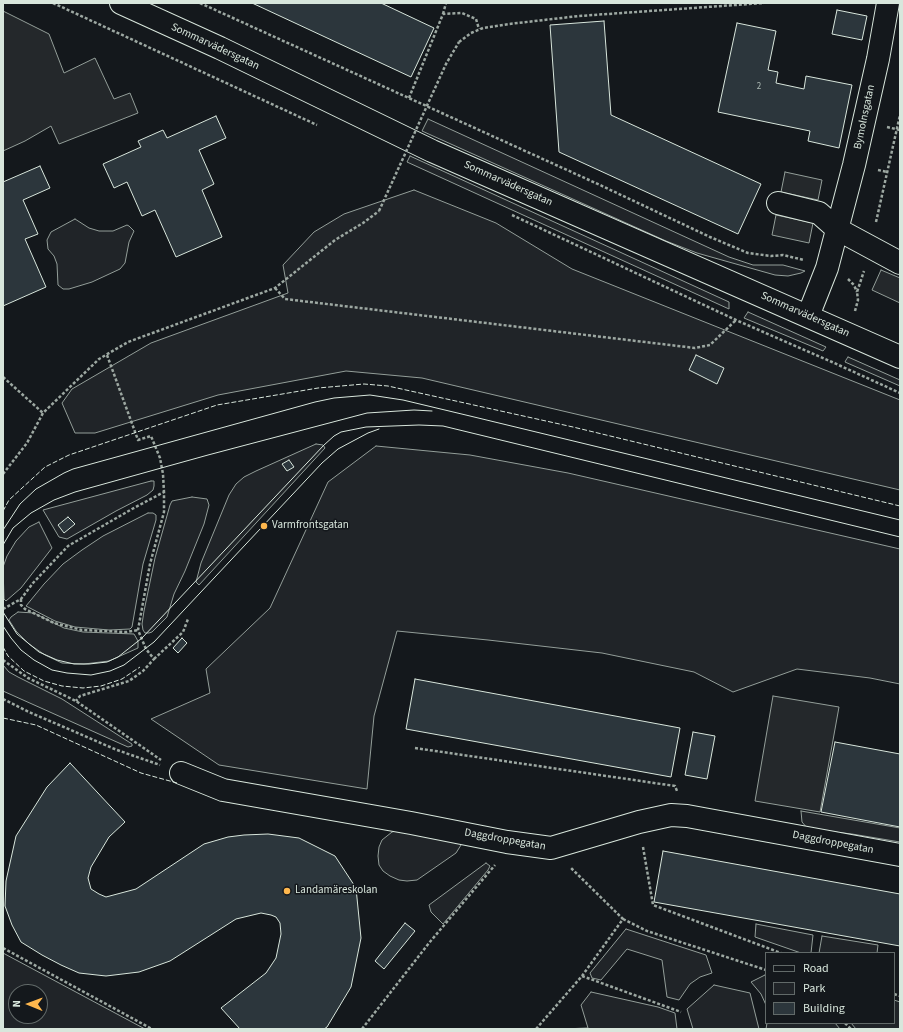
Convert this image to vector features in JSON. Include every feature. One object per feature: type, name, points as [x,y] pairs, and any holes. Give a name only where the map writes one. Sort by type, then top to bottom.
[{"type":"street","name":"Sommarvädersgatan","points":[[121,3],[220,48],[432,151],[900,357]]},
{"type":"street","name":"Bymolnsgatan","points":[[808,316],[827,268],[854,165],[888,3]]},
{"type":"street","points":[[778,203],[819,213],[837,229],[900,263]]},
{"type":"street","name":"Daggdroppegatan","points":[[181,773],[223,790],[411,823],[507,842],[551,848],[639,822],[671,815],[687,816],[900,855]]},
{"type":"path","points":[[200,3],[600,185],[710,238],[748,253],[771,256],[783,255],[801,259],[827,268],[847,278],[858,292],[871,248],[876,219],[898,130],[900,115]]},
{"type":"path","points":[[409,98],[446,3]]},
{"type":"path","points":[[3,474],[26,443],[43,413],[99,359],[128,342],[275,288],[335,240],[363,223],[379,211],[446,64],[459,42],[471,33],[479,29],[509,24],[579,16],[764,3]]},
{"type":"path","points":[[443,14],[462,13],[476,19],[479,29]]},
{"type":"path","points":[[275,288],[285,299],[695,348],[710,345],[736,320]]},
{"type":"path","points":[[107,355],[138,440],[151,436],[160,458],[163,474],[164,512],[150,564],[138,630],[146,649],[154,660]]},
{"type":"path","points":[[3,377],[43,413]]},
{"type":"path","points":[[3,609],[21,599],[68,546],[132,508],[164,492]]},
{"type":"path","points":[[21,599],[21,605],[25,609],[54,623],[82,630],[127,632],[138,630]]},
{"type":"path","points":[[76,701],[80,696],[129,682],[143,671],[183,632],[188,619]]},
{"type":"path","points":[[3,660],[28,678],[76,701],[181,773]]},
{"type":"path","points":[[3,699],[29,712],[118,750],[181,773]]},
{"type":"path","points":[[415,748],[675,786],[687,816]]},
{"type":"path","points":[[639,822],[653,905],[778,952]]},
{"type":"path","points":[[364,1028],[429,943],[494,867],[507,842]]},
{"type":"path","points":[[551,848],[623,919],[647,931],[765,970]]},
{"type":"path","points":[[536,1029],[582,976],[623,919]]},
{"type":"path","points":[[3,948],[152,1029]]},
{"type":"path","points":[[582,976],[681,1012]]},
{"type":"green space","points":[[428,119],[729,257],[753,265],[783,265],[805,271],[788,276],[775,275],[697,253],[666,241],[422,131]]},
{"type":"green space","points":[[410,156],[729,302],[729,309],[407,162]]},
{"type":"green space","points":[[414,190],[496,223],[572,269],[900,400],[900,490],[422,378],[346,371],[218,395],[95,433],[75,433],[62,403],[72,389],[151,343],[288,293],[283,265],[314,232],[344,214]]},
{"type":"green space","points":[[75,219],[89,228],[99,231],[113,231],[127,225],[134,231],[129,242],[125,263],[120,269],[92,282],[69,289],[63,289],[58,285],[57,264],[54,256],[48,249],[47,240],[51,232]]},
{"type":"green space","points":[[748,312],[826,347],[823,351],[744,318]]},
{"type":"green space","points":[[848,357],[900,380],[900,386],[845,362]]},
{"type":"green space","points":[[316,444],[323,445],[325,448],[199,585],[196,582],[201,563],[229,495],[236,484],[244,477],[256,471]]},
{"type":"green space","points":[[376,446],[470,455],[568,473],[900,549],[900,684],[870,678],[797,669],[733,692],[694,672],[602,653],[397,631],[374,716],[367,789],[219,765],[151,719],[210,693],[206,669],[270,608],[328,482]]},
{"type":"green space","points":[[154,481],[153,490],[147,495],[67,539],[59,537],[43,510]]},
{"type":"green space","points":[[192,497],[207,499],[209,505],[204,524],[174,594],[167,617],[152,632],[145,633],[142,624],[144,611],[155,558],[170,505],[172,501]]},
{"type":"green space","points":[[148,513],[153,513],[156,515],[156,520],[143,564],[132,627],[130,629],[109,630],[75,627],[55,621],[26,606],[63,564],[103,536]]},
{"type":"green space","points":[[39,522],[52,548],[21,588],[6,601],[4,599],[3,567],[7,556],[16,541],[29,527]]},
{"type":"green space","points":[[18,612],[34,613],[64,628],[83,632],[134,634],[138,641],[138,648],[109,661],[84,664],[62,663],[45,655],[29,644],[16,631],[9,620]]},
{"type":"green space","points":[[3,665],[9,672],[62,699],[132,744],[132,746],[128,747],[3,691]]},
{"type":"green space","points":[[801,811],[900,828],[900,842],[852,834],[808,829],[802,822]]},
{"type":"green space","points":[[399,830],[459,842],[461,845],[456,853],[417,880],[399,880],[383,871],[379,865],[378,856],[379,847],[382,840],[392,832]]},
{"type":"green space","points":[[486,863],[490,866],[488,870],[443,924],[431,912],[429,905]]},
{"type":"green space","points":[[756,924],[813,935],[811,952],[798,952],[755,937]]},
{"type":"green space","points":[[626,929],[706,955],[712,973],[700,977],[690,984],[679,1000],[667,997],[662,960],[627,949],[601,980],[592,978],[590,973]]},
{"type":"green space","points":[[822,936],[878,945],[877,952],[819,952]]},
{"type":"green space","points":[[3,953],[145,1029],[3,1029]]},
{"type":"green space","points":[[765,975],[765,1003],[761,994],[751,982]]},
{"type":"green space","points":[[714,985],[750,993],[759,1029],[693,1029],[687,1009]]},
{"type":"green space","points":[[591,992],[658,1007],[675,1013],[677,1029],[562,1029],[588,1028],[581,1005]]},
{"type":"green space","points":[[895,1000],[900,1002],[900,1029],[856,1029],[852,1024],[895,1024]]},
{"type":"green space","points":[[767,1024],[836,1024],[840,1029],[766,1029]]},
{"type":"shaded area","points":[[3,11],[49,34],[64,73],[95,58],[114,99],[130,93],[138,113],[59,144],[51,126],[25,141],[3,151]]},
{"type":"shaded area","points":[[785,172],[822,180],[818,200],[781,192]]},
{"type":"shaded area","points":[[776,215],[813,223],[809,243],[772,235]]},
{"type":"shaded area","points":[[881,270],[900,278],[900,303],[872,290]]},
{"type":"shaded area","points":[[773,696],[839,707],[820,812],[755,801]]},
{"type":"building","points":[[252,3],[381,3],[434,28],[411,77]]},
{"type":"building","points":[[837,10],[867,16],[862,40],[832,34]]},
{"type":"building","points":[[604,21],[611,115],[761,184],[738,234],[559,152],[550,25]]},
{"type":"building","points":[[737,23],[776,31],[768,70],[778,72],[776,83],[804,89],[806,76],[852,85],[839,148],[808,141],[810,131],[718,112]]},
{"type":"building","points":[[216,116],[226,138],[199,150],[214,184],[202,190],[222,237],[176,257],[155,210],[142,216],[127,182],[114,188],[103,164],[141,147],[138,141],[163,130],[167,138]]},
{"type":"building","points":[[40,166],[50,188],[23,200],[38,234],[25,239],[46,287],[3,306],[3,182]]},
{"type":"building","points":[[696,355],[724,368],[717,384],[689,370]]},
{"type":"building","points":[[289,460],[294,467],[287,471],[282,464]]},
{"type":"building","points":[[68,517],[75,524],[64,533],[58,525]]},
{"type":"building","points":[[182,638],[187,643],[178,653],[173,648]]},
{"type":"building","points":[[415,679],[680,728],[671,777],[406,729]]},
{"type":"building","points":[[693,732],[715,736],[707,779],[685,775]]},
{"type":"building","points":[[835,742],[900,754],[900,827],[821,812]]},
{"type":"building","points":[[70,763],[125,822],[109,837],[91,867],[88,878],[91,889],[106,897],[136,889],[204,844],[228,837],[268,834],[299,838],[335,856],[356,888],[361,938],[351,987],[327,1027],[324,1029],[240,1029],[221,1008],[266,973],[276,958],[281,934],[280,923],[276,917],[271,915],[261,913],[236,919],[170,961],[139,972],[106,976],[79,973],[42,955],[21,942],[12,925],[5,906],[6,881],[16,836],[47,787]]},
{"type":"building","points":[[663,851],[900,894],[900,946],[654,902]]},
{"type":"building","points":[[405,923],[415,931],[384,969],[375,961]]},
{"type":"tram line","points":[[3,530],[20,504],[36,489],[73,469],[315,402],[334,398],[370,395],[403,400],[900,520]]},
{"type":"tram line","points":[[3,545],[13,528],[31,513],[54,500],[75,492],[367,413],[414,410],[432,411]]},
{"type":"tram line","points":[[3,612],[17,634],[39,652],[57,660],[74,664],[89,664],[107,662],[118,657],[142,638],[324,445],[341,432],[366,427],[419,425],[443,426],[900,537]]},
{"type":"tram line","points":[[3,626],[21,650],[34,660],[52,670],[91,675],[110,671],[124,665],[154,642],[322,463],[338,449],[368,433],[379,429]]},
{"type":"fence","points":[[3,511],[9,500],[45,467],[69,455],[217,405],[318,388],[364,384],[388,386],[573,427],[900,506]]},
{"type":"fence","points":[[3,647],[8,656],[24,671],[44,681],[62,686],[83,688],[101,686],[122,679],[140,667]]},
{"type":"fence","points":[[3,718],[36,725],[141,773],[177,783]]},
{"type":"place","name":"Varmfrontsgatan","points":[[264,526]]},
{"type":"place","name":"Landamäreskolan","points":[[287,891]]}]
